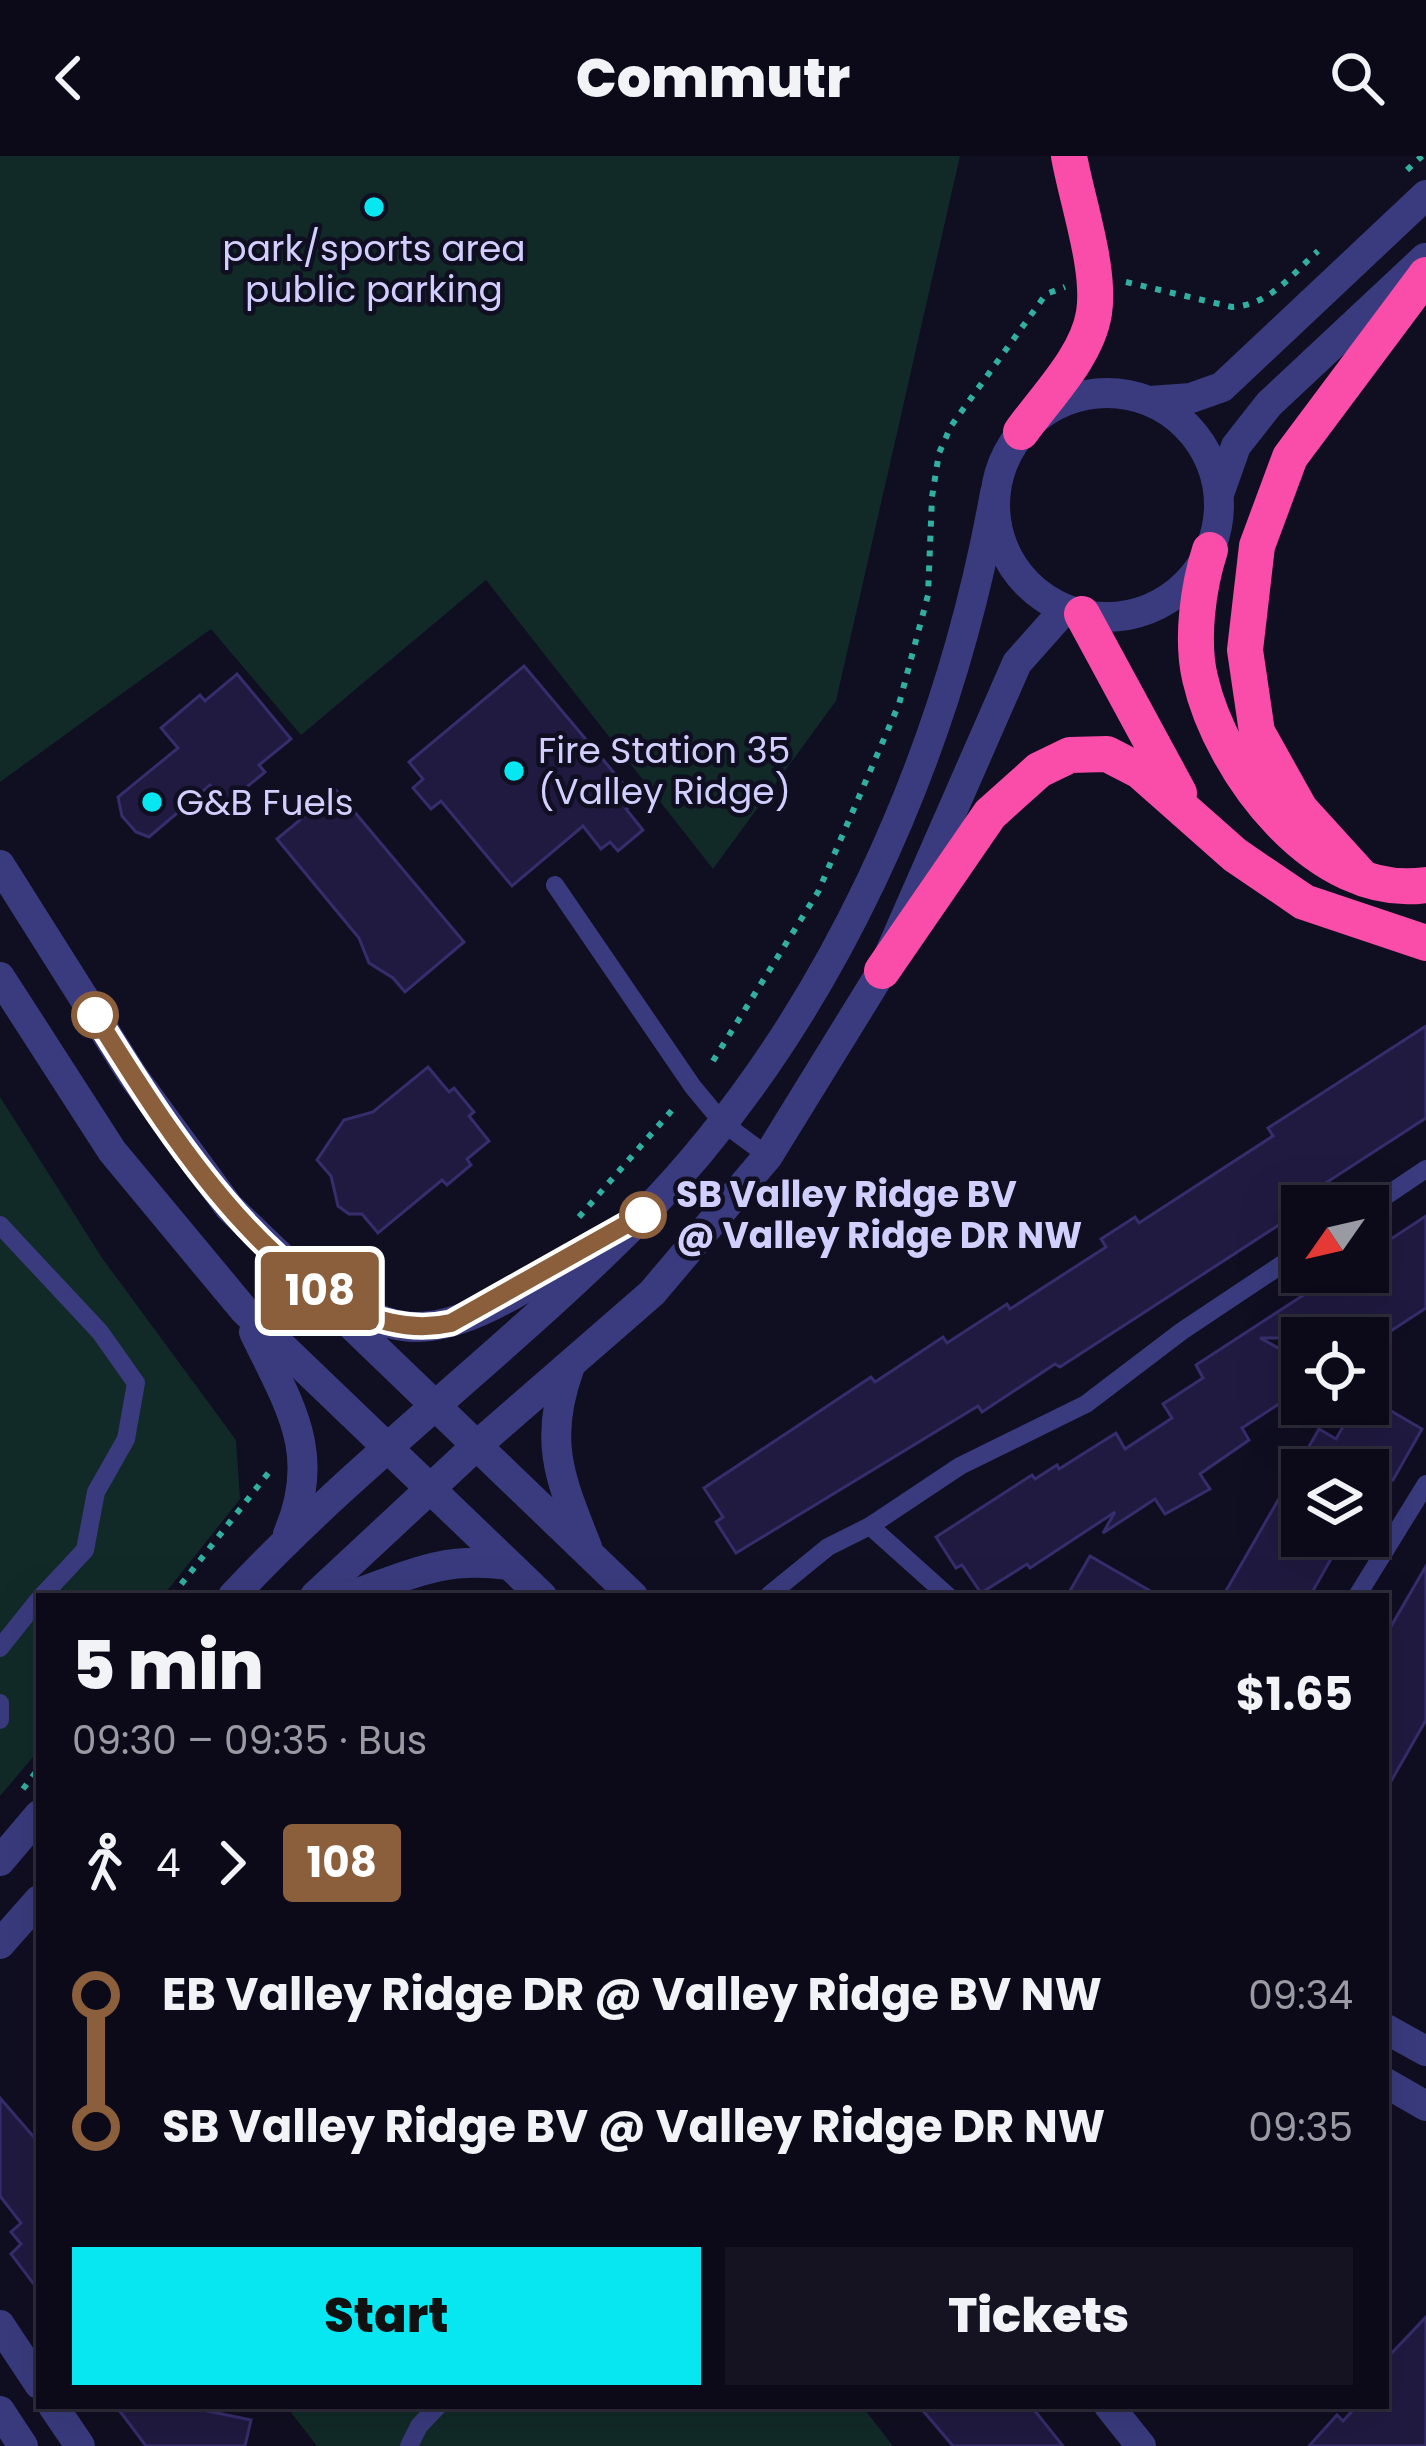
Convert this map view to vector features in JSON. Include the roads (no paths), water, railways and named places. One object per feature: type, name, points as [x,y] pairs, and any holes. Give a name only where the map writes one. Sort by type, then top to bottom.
[{"type":"highway","points":[[1021,432],[1080,350],[1094,315],[1094,281],[1069,156]]},
{"type":"highway","points":[[1360,874],[1300,809],[1257,732],[1245,650],[1257,546],[1290,457],[1426,275]]},
{"type":"highway","points":[[1210,550],[1200,592],[1198,673],[1217,735],[1247,782],[1315,854],[1360,874],[1409,887],[1426,885]]},
{"type":"highway","points":[[1074,612],[1192,818]]},
{"type":"highway","points":[[882,971],[990,814],[1039,770],[1070,755],[1107,754],[1140,771],[1235,855],[1304,902],[1426,943]]},
{"type":"street","points":[[236,1593],[384,1448],[554,1302],[643,1215],[723,1124],[829,967],[903,808],[941,712],[972,607],[1003,460],[1021,432],[1066,399],[1095,393],[1150,401],[1191,398],[1222,387],[1426,195]]},
{"type":"street","points":[[995,493],[1004,550],[1040,595],[1074,612],[1120,616],[1157,605],[1179,591],[1210,550],[1219,494],[1236,446],[1269,404],[1426,257]]},
{"type":"street","points":[[1150,401],[1176,416],[1197,438],[1219,494]]},
{"type":"street","points":[[318,1593],[652,1293],[768,1156],[882,971],[1017,663],[1074,612]]},
{"type":"street","points":[[0,865],[177,1140],[229,1207],[631,1593]]},
{"type":"street","points":[[0,976],[124,1167],[244,1310],[539,1593]]},
{"type":"street","points":[[305,1284],[392,1324],[427,1329],[451,1323],[520,1288],[643,1215]]},
{"type":"street","points":[[244,1310],[303,1442],[306,1478],[286,1539]]},
{"type":"street","points":[[568,1369],[555,1406],[553,1443],[591,1558]]},
{"type":"street","points":[[358,1593],[434,1564],[469,1559],[507,1564]]},
{"type":"street","points":[[0,1862],[36,1819]]},
{"type":"street","points":[[0,1944],[36,1903]]},
{"type":"street","points":[[1389,2031],[1426,2051]]},
{"type":"street","points":[[1389,2086],[1426,2106]]},
{"type":"street","points":[[0,2325],[36,2379]]},
{"type":"street","points":[[1111,2409],[1141,2446]]},
{"type":"street","points":[[0,2411],[23,2446]]},
{"type":"lane","points":[[555,885],[723,1124],[768,1156]]},
{"type":"lane","points":[[1389,1194],[1426,1169]]},
{"type":"lane","points":[[0,1225],[100,1332],[136,1383],[125,1438],[96,1492],[85,1550],[44,1593]]},
{"type":"lane","points":[[771,1593],[828,1546],[869,1526],[960,1466],[1087,1404],[1182,1331],[1281,1266]]},
{"type":"lane","points":[[1359,1593],[1426,1484]]},
{"type":"lane","points":[[869,1526],[945,1593]]},
{"type":"lane","points":[[0,1648],[36,1602]]},
{"type":"lane","points":[[0,1703],[0,1720]]},
{"type":"lane","points":[[409,2446],[435,2409]]},
{"type":"place","name":"park/sports area public parking","points":[[374,207]]},
{"type":"place","name":"Fire Station 35 (Valley Ridge)","points":[[514,771]]},
{"type":"place","name":"G&B Fuels","points":[[152,802]]},
{"type":"place","name":"SB Valley Ridge BV @ Valley Ridge DR NW","points":[[643,1215]]}]
